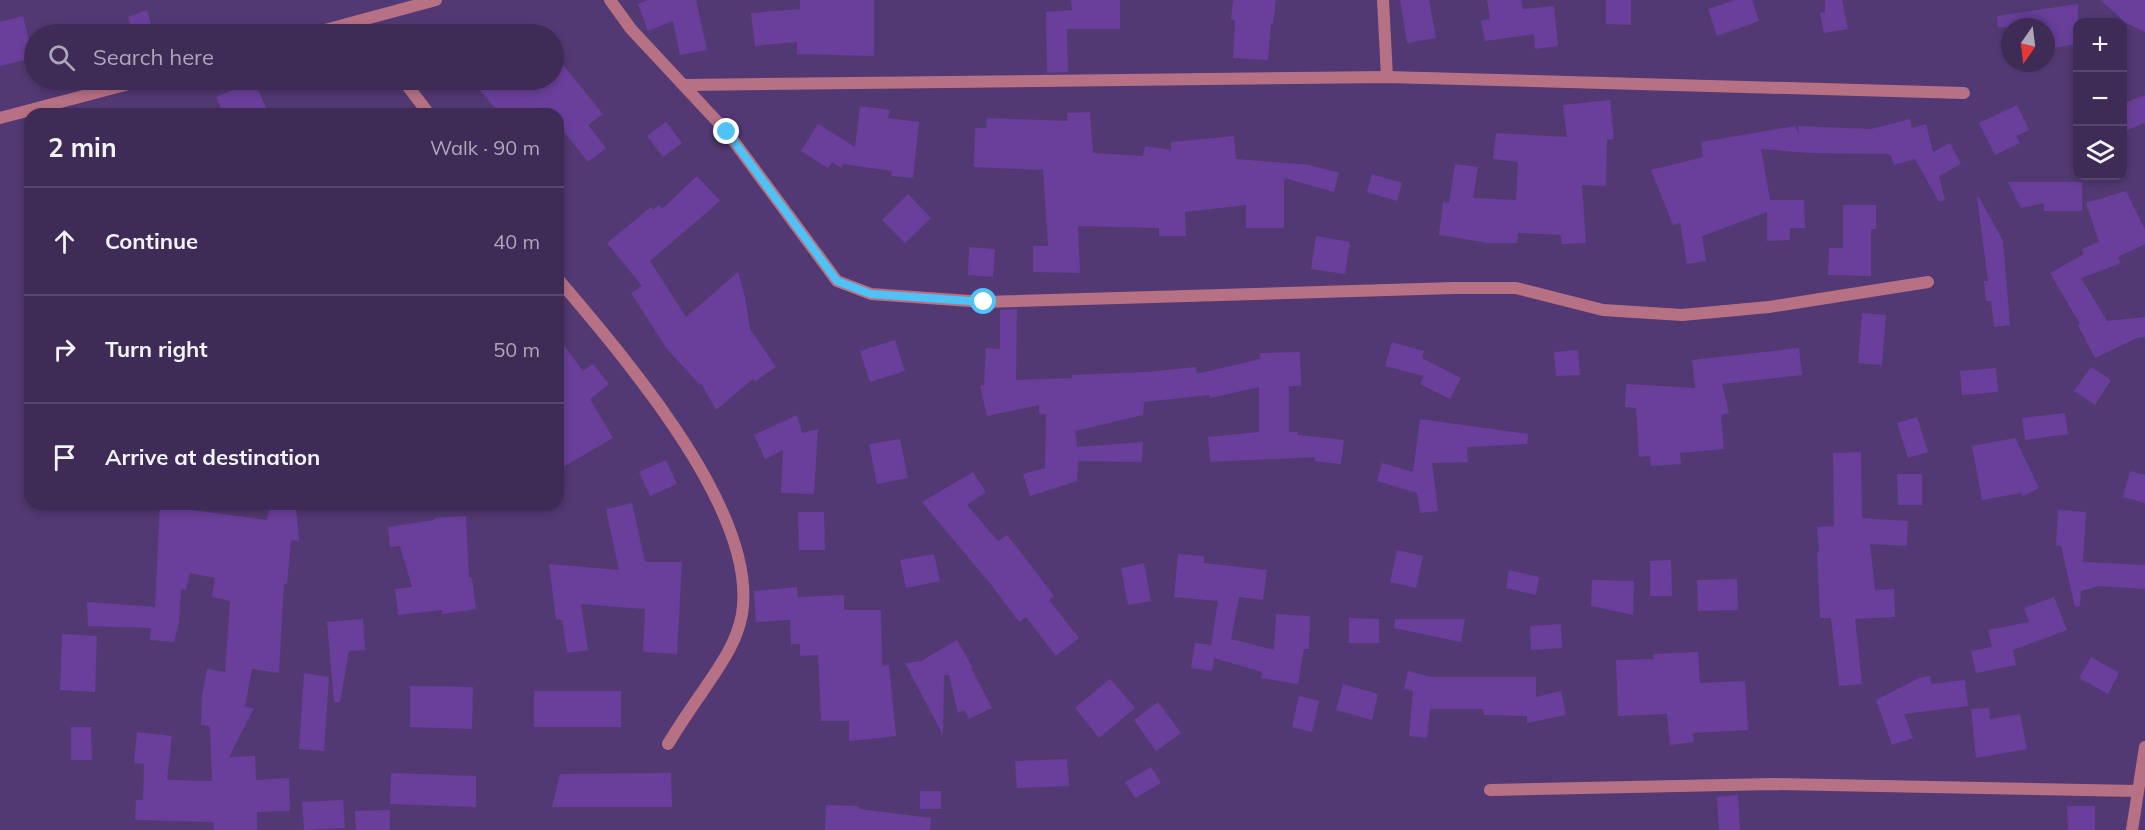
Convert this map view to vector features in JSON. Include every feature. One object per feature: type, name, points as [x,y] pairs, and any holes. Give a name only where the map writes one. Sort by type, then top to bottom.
[{"type":"street","points":[[348,24],[436,0]]},
{"type":"street","points":[[610,0],[631,28],[727,132],[837,281],[871,294],[984,302],[1516,288],[1603,310],[1682,315],[1769,307],[1928,282]]},
{"type":"street","points":[[1383,0],[1387,77]]},
{"type":"street","points":[[684,85],[1387,77],[1964,93]]},
{"type":"street","points":[[38,108],[106,90]]},
{"type":"street","points":[[411,90],[424,108]]},
{"type":"street","points":[[0,118],[24,112]]},
{"type":"street","points":[[564,286],[618,350],[672,425],[723,512],[736,544],[744,580],[742,615],[729,653],[668,744]]},
{"type":"street","points":[[2132,830],[2145,747]]},
{"type":"street","points":[[1490,790],[1773,784],[2137,791]]},
{"type":"building","points":[[648,0],[696,0],[707,50],[680,55],[673,21],[648,31],[638,4]]},
{"type":"building","points":[[800,0],[874,0],[874,56],[797,54],[797,42],[755,46],[751,13],[800,9]]},
{"type":"building","points":[[1071,0],[1120,0],[1120,29],[1067,29],[1068,72],[1047,73],[1046,12],[1072,10]]},
{"type":"building","points":[[1233,0],[1276,0],[1268,60],[1233,58],[1235,20],[1231,20]]},
{"type":"building","points":[[1400,0],[1429,0],[1436,38],[1407,43]]},
{"type":"building","points":[[1487,0],[1521,0],[1523,9],[1554,6],[1558,46],[1535,49],[1534,34],[1485,41],[1481,21],[1490,19]]},
{"type":"building","points":[[1606,0],[1631,0],[1631,25],[1606,24]]},
{"type":"building","points":[[1735,0],[1752,0],[1759,21],[1717,36],[1708,9]]},
{"type":"building","points":[[1825,0],[1842,0],[1848,29],[1824,33],[1820,13],[1825,12]]},
{"type":"building","points":[[2100,0],[2145,0],[2145,32],[2127,23],[2127,18],[2121,18]]},
{"type":"building","points":[[2078,4],[2078,18],[2073,18],[2073,45],[2055,48],[2055,18],[2001,18],[2001,27],[1998,27],[1997,16]]},
{"type":"building","points":[[147,10],[151,24],[130,24],[128,17]]},
{"type":"building","points":[[23,16],[24,60],[0,66],[0,22]]},
{"type":"building","points":[[564,66],[603,114],[588,125],[606,148],[588,162],[564,132],[564,108],[495,108],[480,90],[564,90]]},
{"type":"building","points":[[233,90],[258,90],[266,108],[221,108],[216,97]]},
{"type":"building","points":[[2145,95],[2145,123],[2127,130],[2127,126],[2127,102]]},
{"type":"building","points":[[1610,100],[1614,139],[1607,140],[1606,186],[1582,185],[1586,243],[1562,244],[1561,235],[1518,233],[1517,243],[1489,243],[1439,235],[1443,202],[1449,203],[1455,164],[1478,167],[1473,198],[1516,200],[1518,162],[1493,159],[1496,133],[1567,137],[1563,105]]},
{"type":"building","points":[[2017,105],[2029,130],[2016,136],[2020,143],[1995,155],[1979,123]]},
{"type":"building","points":[[860,106],[890,110],[888,118],[919,122],[913,178],[891,176],[892,171],[843,164],[841,168],[832,162],[828,168],[801,151],[818,124],[855,147]]},
{"type":"building","points":[[1090,112],[1093,153],[1143,156],[1145,146],[1171,150],[1171,142],[1234,136],[1236,159],[1309,165],[1339,173],[1334,192],[1284,178],[1284,228],[1246,228],[1246,205],[1185,212],[1186,236],[1159,236],[1159,228],[1078,226],[1080,273],[1033,272],[1033,246],[1048,246],[1043,170],[974,167],[975,128],[986,128],[987,118],[1068,121],[1067,113]]},
{"type":"building","points":[[1910,119],[1912,128],[1926,124],[1933,152],[1950,143],[1961,164],[1939,176],[1945,200],[1939,202],[1915,159],[1894,165],[1890,154],[1810,153],[1761,149],[1770,200],[1804,200],[1805,228],[1790,228],[1790,240],[1767,241],[1767,212],[1702,236],[1706,261],[1687,264],[1680,223],[1673,225],[1651,170],[1703,157],[1701,142],[1795,126],[1799,135],[1798,126],[1871,129]]},
{"type":"building","points":[[666,122],[682,143],[663,157],[647,136]]},
{"type":"building","points":[[1372,174],[1402,183],[1397,201],[1367,192]]},
{"type":"building","points":[[697,176],[720,201],[650,261],[686,317],[738,272],[750,329],[776,367],[754,382],[753,379],[716,410],[701,383],[700,385],[667,349],[631,293],[642,286],[607,243],[651,207],[653,210],[659,205],[662,209]]},
{"type":"building","points":[[2008,182],[2082,182],[2082,211],[2044,211],[2044,203],[2021,208]]},
{"type":"building","points":[[2126,191],[2145,230],[2145,244],[2118,257],[2121,263],[2081,278],[2107,321],[2145,317],[2145,337],[2137,338],[2095,358],[2078,325],[2080,324],[2050,273],[2084,254],[2082,249],[2099,242],[2086,203]]},
{"type":"building","points":[[908,194],[931,218],[905,243],[882,220]]},
{"type":"building","points":[[1977,197],[2003,241],[2010,325],[1994,327],[1991,301],[1986,301],[1984,281],[1988,281]]},
{"type":"building","points":[[1843,205],[1876,205],[1876,229],[1871,229],[1871,276],[1828,275],[1829,248],[1843,248]]},
{"type":"building","points":[[1316,236],[1350,242],[1345,274],[1311,269]]},
{"type":"building","points":[[969,247],[995,249],[993,277],[968,275]]},
{"type":"building","points":[[1017,309],[1016,380],[1072,378],[1072,375],[1147,372],[1196,367],[1197,374],[1260,359],[1260,353],[1300,352],[1301,386],[1289,386],[1289,432],[1344,440],[1341,464],[1314,461],[1315,457],[1210,462],[1208,437],[1259,432],[1259,387],[1210,398],[1209,395],[1144,402],[1143,415],[1075,431],[1077,447],[1143,442],[1142,462],[1078,461],[1077,481],[1030,496],[1023,474],[1045,468],[1046,414],[1039,414],[1039,405],[987,416],[980,386],[984,385],[986,348],[1000,349],[1000,310]]},
{"type":"building","points":[[1862,313],[1886,315],[1882,365],[1858,363]]},
{"type":"building","points":[[895,340],[905,371],[870,382],[860,351]]},
{"type":"building","points":[[1392,342],[1424,351],[1422,358],[1461,378],[1450,399],[1420,384],[1424,376],[1385,366]]},
{"type":"building","points":[[564,346],[583,371],[593,364],[609,384],[590,399],[613,438],[564,467]]},
{"type":"building","points":[[1799,348],[1802,375],[1722,384],[1729,413],[1721,415],[1724,449],[1680,453],[1681,464],[1651,466],[1650,456],[1639,457],[1636,408],[1625,407],[1626,384],[1695,388],[1692,360]]},
{"type":"building","points":[[1578,350],[1580,375],[1556,376],[1554,352]]},
{"type":"building","points":[[2091,367],[2111,380],[2095,405],[2074,391]]},
{"type":"building","points":[[1996,368],[1998,392],[1962,395],[1960,371]]},
{"type":"building","points":[[2065,413],[2068,434],[2025,440],[2022,418]]},
{"type":"building","points":[[797,415],[802,433],[818,429],[814,494],[781,493],[783,450],[765,459],[754,435]]},
{"type":"building","points":[[1917,417],[1928,452],[1908,458],[1897,423]]},
{"type":"building","points":[[1420,419],[1528,434],[1527,444],[1467,447],[1468,462],[1432,463],[1438,511],[1420,513],[1417,493],[1377,481],[1382,463],[1413,472]]},
{"type":"building","points":[[2015,438],[2039,488],[2023,496],[2021,493],[1982,500],[1972,446]]},
{"type":"building","points":[[900,439],[908,478],[877,484],[869,444]]},
{"type":"building","points":[[1861,452],[1862,518],[1908,521],[1907,546],[1870,544],[1875,590],[1894,589],[1895,617],[1855,619],[1862,684],[1839,686],[1831,618],[1820,618],[1817,527],[1834,526],[1833,453]]},
{"type":"building","points":[[666,460],[677,484],[650,496],[639,472]]},
{"type":"building","points":[[2130,471],[2145,475],[2145,503],[2123,497]]},
{"type":"building","points":[[973,472],[986,492],[967,505],[998,541],[1007,535],[1054,596],[1049,600],[1079,638],[1056,656],[1026,617],[1019,622],[922,502]]},
{"type":"building","points":[[1897,474],[1922,474],[1922,505],[1898,505]]},
{"type":"building","points":[[632,503],[645,562],[682,562],[677,654],[643,652],[645,609],[581,604],[588,650],[567,653],[562,620],[556,619],[549,564],[619,570],[606,509]]},
{"type":"building","points":[[160,510],[192,510],[267,520],[269,510],[296,510],[299,541],[291,540],[287,584],[284,584],[279,673],[252,669],[245,707],[254,708],[229,757],[255,756],[256,780],[289,778],[290,811],[257,812],[257,830],[214,830],[213,822],[135,820],[136,800],[143,800],[144,764],[134,763],[137,732],[172,736],[167,780],[212,781],[210,726],[201,725],[202,695],[207,669],[225,672],[230,601],[212,597],[215,578],[190,573],[186,590],[181,589],[179,622],[174,642],[150,640],[151,628],[88,626],[87,602],[155,607]]},
{"type":"building","points":[[2058,510],[2086,512],[2083,562],[2145,565],[2145,589],[2099,586],[2081,591],[2080,606],[2075,607],[2061,546],[2056,545]]},
{"type":"building","points":[[798,512],[824,512],[825,550],[799,550]]},
{"type":"building","points":[[466,516],[469,578],[472,578],[476,609],[442,614],[442,610],[398,615],[395,589],[412,587],[400,546],[390,547],[388,527],[435,520],[434,518]]},
{"type":"building","points":[[1397,550],[1423,556],[1416,588],[1390,582]]},
{"type":"building","points":[[934,554],[940,581],[906,588],[900,560]]},
{"type":"building","points":[[1178,554],[1204,556],[1204,563],[1267,570],[1263,600],[1239,597],[1231,639],[1274,650],[1276,614],[1310,616],[1309,649],[1304,649],[1298,684],[1261,678],[1262,672],[1214,658],[1212,671],[1191,668],[1195,643],[1211,645],[1218,601],[1174,597]]},
{"type":"building","points":[[1671,560],[1672,596],[1650,596],[1650,561]]},
{"type":"building","points":[[1144,563],[1151,601],[1128,605],[1121,568]]},
{"type":"building","points":[[1509,570],[1539,577],[1536,595],[1506,588]]},
{"type":"building","points":[[1737,579],[1738,610],[1698,611],[1697,580]]},
{"type":"building","points":[[1592,580],[1634,581],[1633,615],[1591,606]]},
{"type":"building","points":[[797,587],[798,597],[844,595],[844,610],[881,610],[882,666],[889,665],[896,736],[849,741],[849,721],[821,721],[818,655],[800,656],[800,644],[791,644],[790,620],[756,622],[754,591]]},
{"type":"building","points":[[2054,597],[2067,630],[2013,650],[2016,665],[1976,673],[1971,651],[1992,647],[1988,630],[2029,622],[2024,608]]},
{"type":"building","points":[[1349,618],[1379,619],[1379,643],[1349,643]]},
{"type":"building","points":[[363,619],[365,650],[349,651],[340,702],[334,702],[327,622]]},
{"type":"building","points":[[1395,619],[1465,619],[1461,642],[1394,628]]},
{"type":"building","points":[[1561,624],[1562,648],[1531,650],[1530,626]]},
{"type":"building","points":[[62,634],[97,636],[95,692],[60,690]]},
{"type":"building","points":[[957,640],[992,708],[969,719],[964,710],[958,713],[949,675],[944,675],[943,735],[905,663],[921,661]]},
{"type":"building","points":[[1698,652],[1700,683],[1745,681],[1748,730],[1693,733],[1694,742],[1670,745],[1667,714],[1618,716],[1616,660],[1654,659],[1653,654]]},
{"type":"building","points":[[2091,657],[2119,673],[2108,694],[2079,678]]},
{"type":"building","points":[[1408,671],[1431,677],[1536,677],[1536,697],[1561,691],[1566,715],[1527,723],[1527,716],[1484,715],[1483,709],[1430,709],[1427,738],[1409,736],[1413,691],[1404,689]]},
{"type":"building","points":[[304,673],[329,677],[324,751],[299,749]]},
{"type":"building","points":[[1930,676],[1931,684],[1965,680],[1968,706],[1904,714],[1913,738],[1892,745],[1876,700],[1919,678]]},
{"type":"building","points":[[1110,679],[1135,708],[1099,738],[1075,708]]},
{"type":"building","points":[[1343,684],[1378,694],[1372,720],[1336,710]]},
{"type":"building","points":[[410,686],[473,687],[472,729],[410,727]]},
{"type":"building","points":[[534,691],[621,691],[621,727],[534,727]]},
{"type":"building","points":[[1299,696],[1319,701],[1312,732],[1292,727]]},
{"type":"building","points":[[1158,702],[1181,733],[1156,751],[1134,720]]},
{"type":"building","points":[[1989,708],[1990,719],[2020,714],[2027,749],[1976,758],[1971,709]]},
{"type":"building","points":[[71,727],[91,727],[92,760],[71,760]]},
{"type":"building","points":[[1067,759],[1069,786],[1017,788],[1015,761]]},
{"type":"building","points":[[1151,767],[1161,783],[1135,798],[1125,782]]},
{"type":"building","points":[[391,773],[476,776],[476,807],[390,804]]},
{"type":"building","points":[[671,773],[672,807],[552,807],[560,774]]},
{"type":"building","points":[[920,791],[941,791],[941,809],[920,809]]},
{"type":"building","points":[[1738,795],[1740,830],[1719,830],[1717,797]]},
{"type":"building","points":[[343,800],[345,828],[304,830],[302,802]]},
{"type":"building","points":[[826,805],[859,806],[859,809],[931,818],[930,830],[825,830]]},
{"type":"building","points":[[2067,806],[2095,806],[2095,830],[2068,830]]},
{"type":"building","points":[[390,810],[390,830],[356,830],[355,811]]},
{"type":"route","points":[[727,132],[837,281],[871,294],[984,302]]}]
